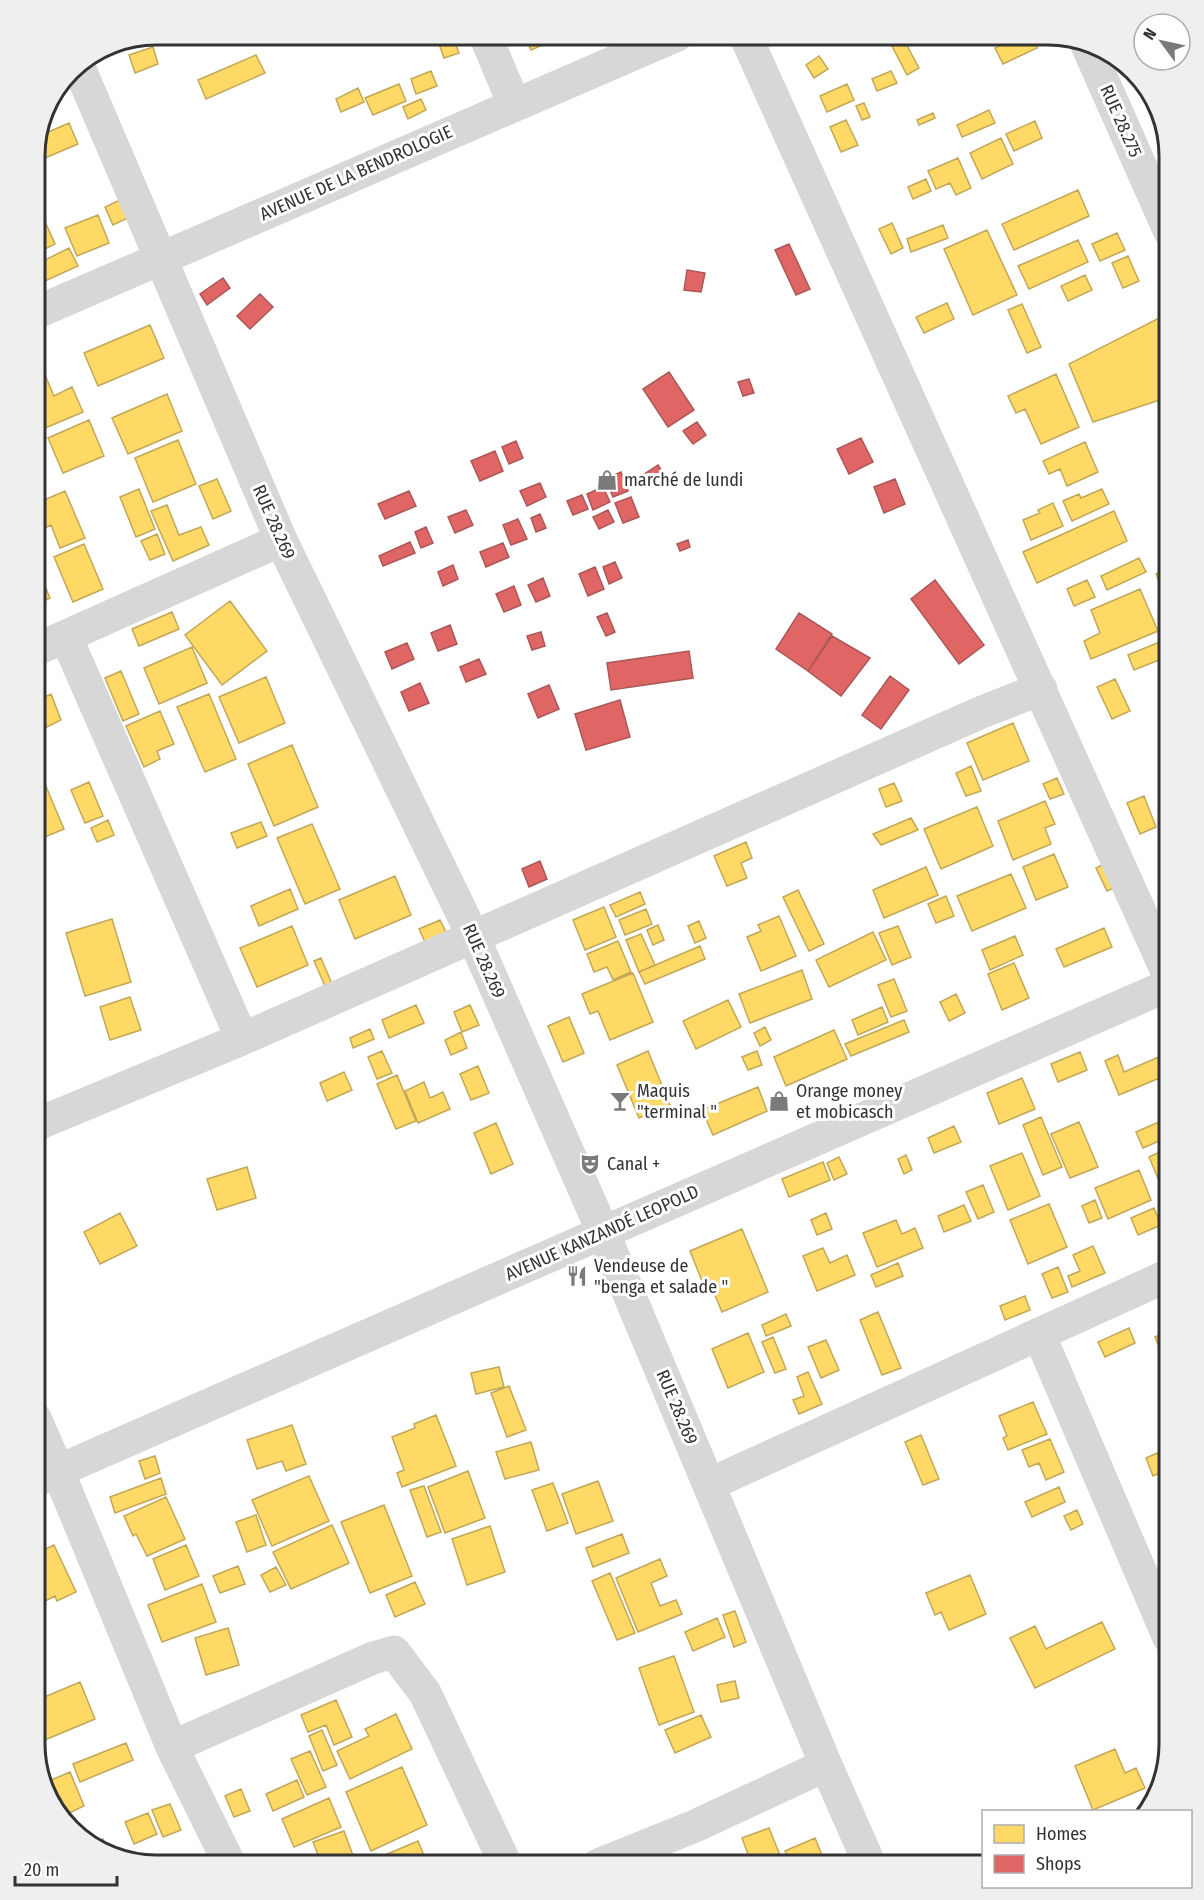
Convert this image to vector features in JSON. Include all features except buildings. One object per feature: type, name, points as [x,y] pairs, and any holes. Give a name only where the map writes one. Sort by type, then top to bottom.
[{"type":"street","points":[[489,45],[514,104]]},
{"type":"street","name":"AVENUE DE LA BENDROLOGIE","points":[[45,309],[653,45]]},
{"type":"street","points":[[750,45],[1159,952]]},
{"type":"street","name":"RUE 28.275","points":[[1091,54],[1159,205]]},
{"type":"street","name":"RUE 28.269","points":[[82,74],[281,540],[473,936],[603,1232],[866,1855]]},
{"type":"street","points":[[45,646],[281,540]]},
{"type":"street","points":[[66,637],[242,1039]]},
{"type":"street","points":[[45,1121],[242,1039],[982,712],[1041,689]]},
{"type":"street","name":"AVENUE KANZANDÉ LEOPOLD","points":[[46,1476],[1159,990]]},
{"type":"street","points":[[710,1484],[1159,1280]]},
{"type":"street","points":[[1039,1334],[1159,1612]]},
{"type":"street","points":[[46,1476],[172,1747],[225,1855]]},
{"type":"street","points":[[172,1747],[373,1658],[394,1652],[425,1693],[501,1855]]},
{"type":"street","points":[[623,1855],[695,1826],[826,1765]]},
{"type":"place","name":"marché de lundi","points":[[607,480]]},
{"type":"place","name":"Maquis \"terminal \"","points":[[620,1101]]},
{"type":"place","name":"Orange money et mobicasch","points":[[779,1101]]},
{"type":"place","name":"Canal +","points":[[590,1164]]},
{"type":"place","name":"Vendeuse de \"benga et salade \"","points":[[577,1276]]}]
